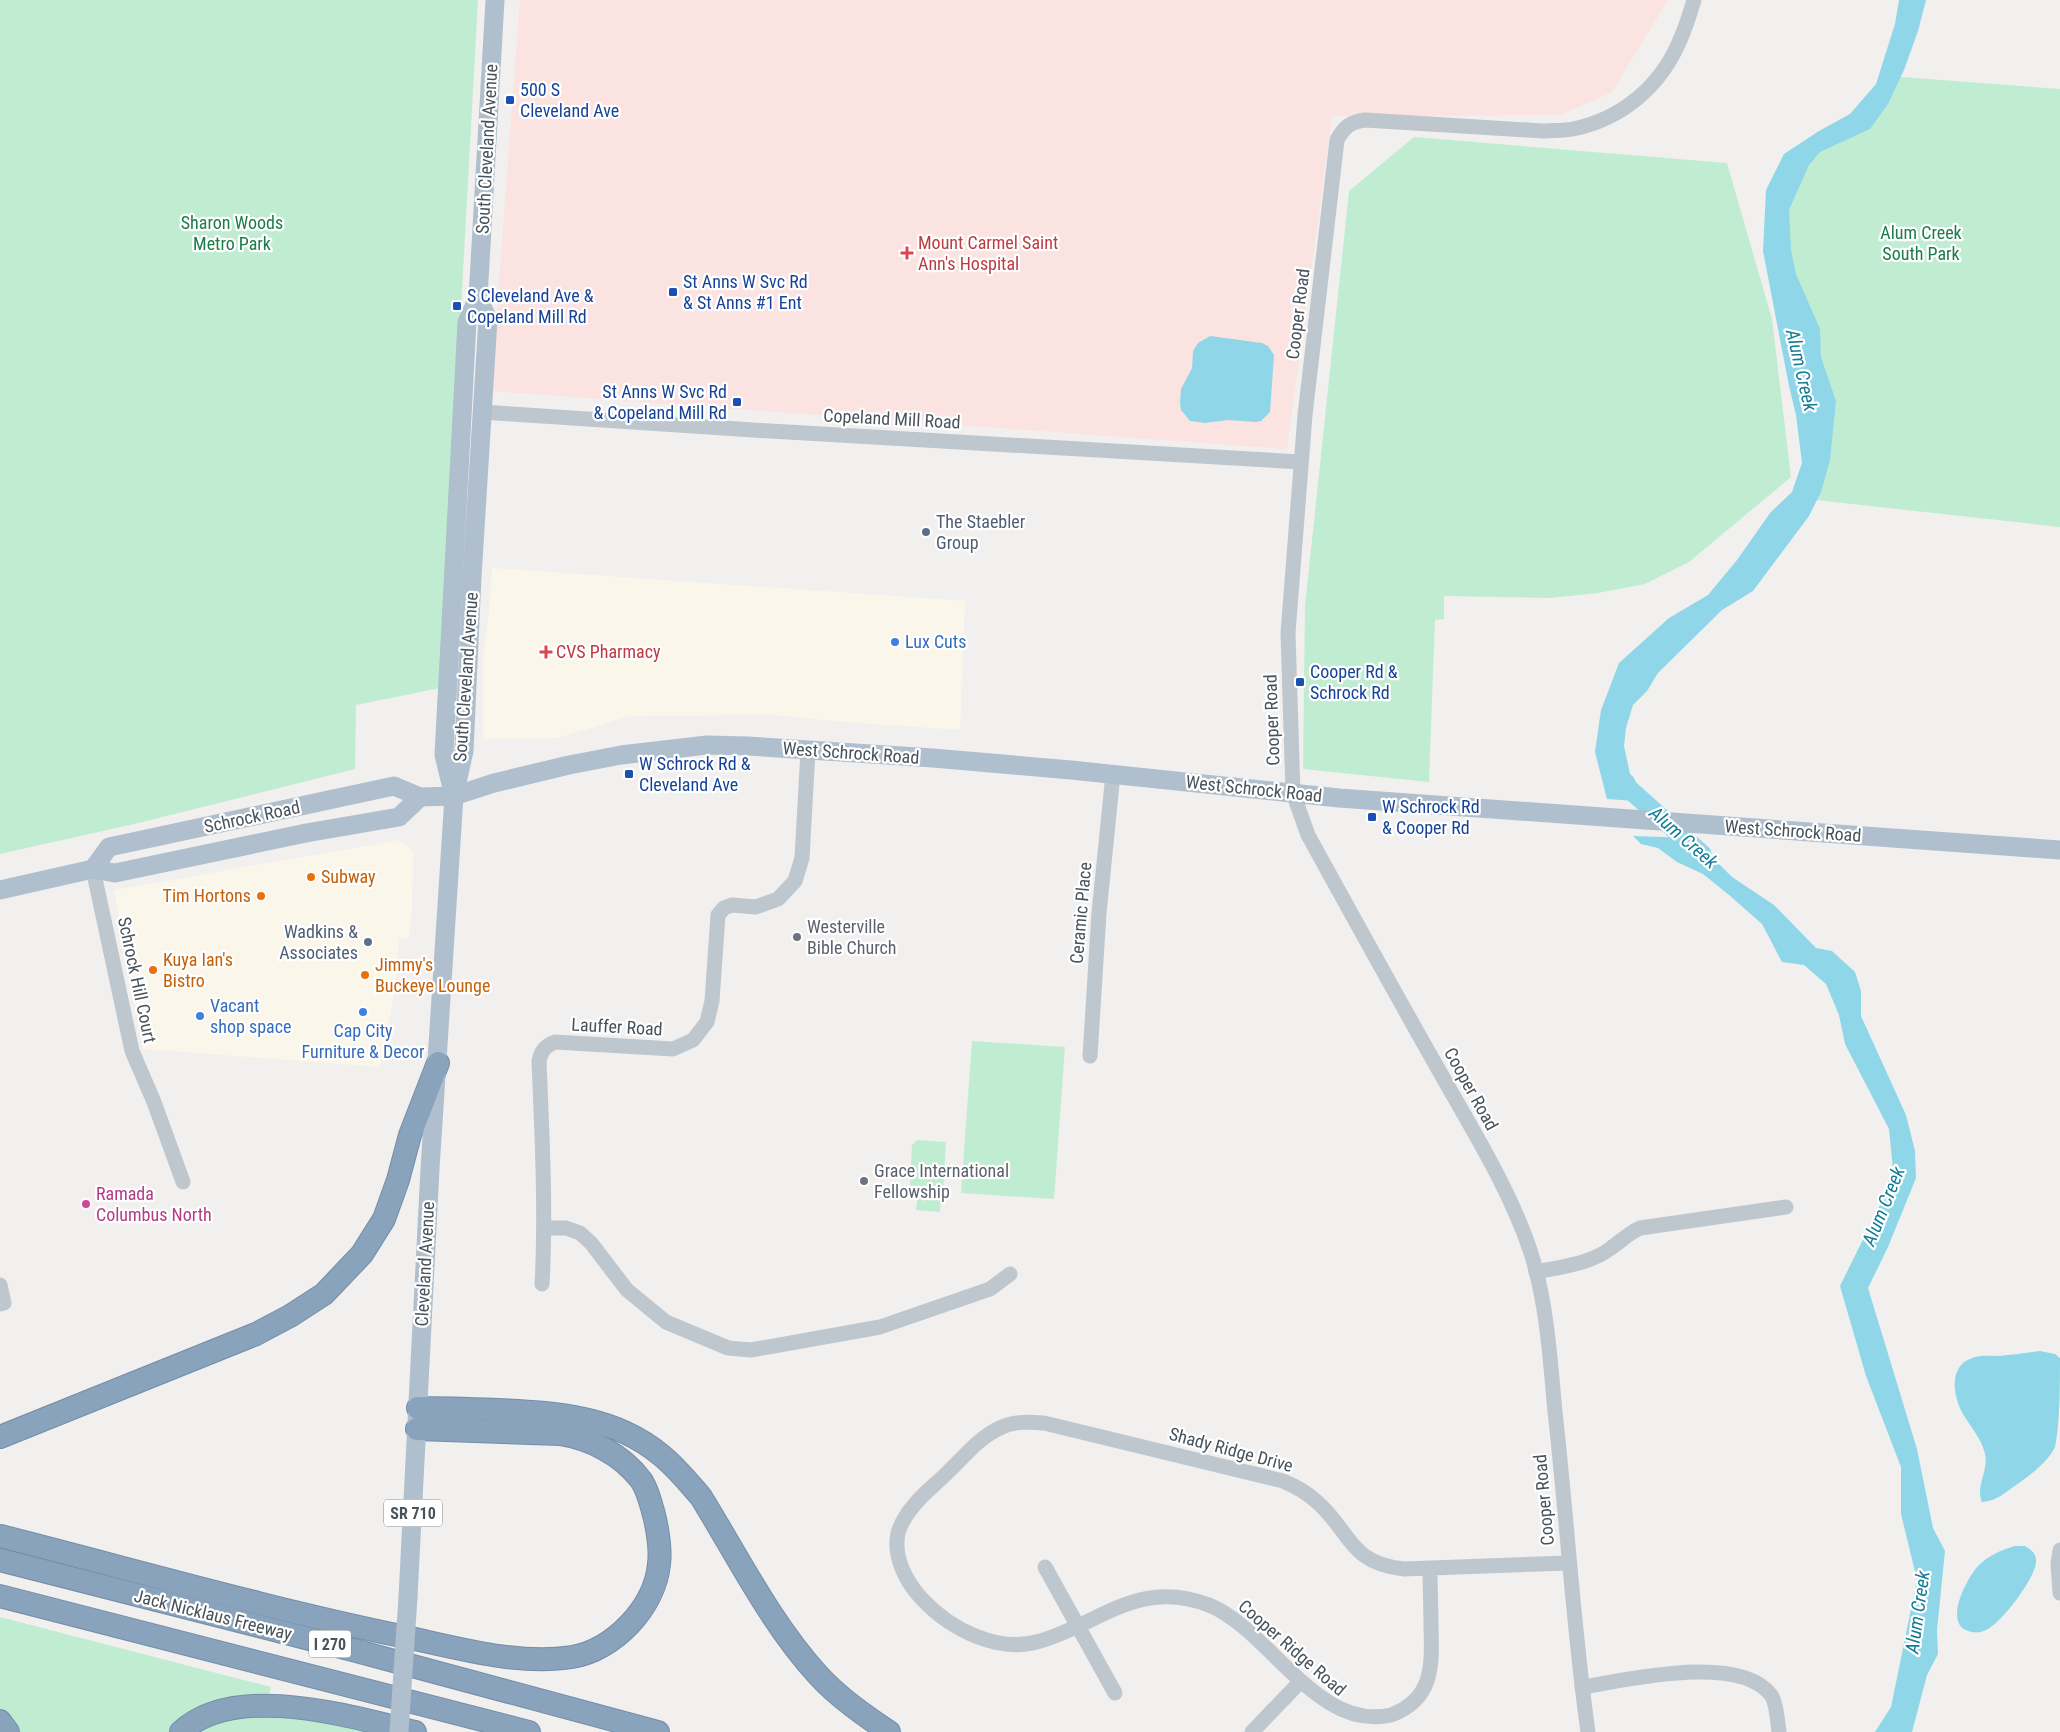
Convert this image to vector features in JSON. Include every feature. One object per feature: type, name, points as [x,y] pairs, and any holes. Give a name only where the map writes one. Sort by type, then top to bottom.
[{"type":"highway","points":[[0,1437],[256,1334],[290,1316],[324,1294],[362,1254],[384,1219],[398,1180],[410,1135],[438,1063]]},
{"type":"highway","points":[[418,1419],[544,1412],[578,1416],[606,1423],[647,1444],[662,1455],[700,1497],[787,1638],[818,1676],[856,1709],[888,1732]]},
{"type":"highway","points":[[0,1536],[309,1617],[472,1651],[521,1658],[572,1657],[593,1652],[613,1641],[644,1606],[654,1583],[659,1564],[658,1533],[653,1508],[642,1482],[625,1464],[599,1445],[580,1437],[418,1419]]},
{"type":"highway","name":"Jack Nicklaus Freeway","points":[[0,1560],[353,1650],[658,1732]]},
{"type":"highway","name":"Jack Nicklaus Freeway","points":[[0,1596],[529,1732]]},
{"type":"highway","points":[[181,1732],[203,1716],[244,1707],[264,1705],[341,1714],[415,1732]]},
{"type":"highway","points":[[0,1721],[8,1732]]},
{"type":"main road","name":"South Cleveland Avenue","points":[[454,796],[444,755],[448,662],[467,322],[478,298],[495,0]]},
{"type":"main road","name":"South Cleveland Avenue","points":[[454,796],[464,751],[488,319],[478,298]]},
{"type":"main road","name":"West Schrock Road","points":[[454,796],[503,780],[569,765],[621,755],[707,745],[933,758],[1293,793],[2060,850]]},
{"type":"main road","name":"Schrock Road","points":[[93,869],[108,848],[394,786],[420,797],[454,796]]},
{"type":"main road","name":"Cleveland Avenue","points":[[399,1732],[454,796]]},
{"type":"main road","name":"Schrock Road","points":[[0,890],[93,869],[115,873],[306,833],[399,817],[420,797]]},
{"type":"street","name":"Cooper Road","points":[[1588,1732],[1568,1563],[1562,1477],[1547,1332],[1536,1272],[1521,1227],[1498,1177],[1308,835],[1293,793],[1288,632],[1301,462],[1337,140],[1343,129],[1352,122],[1365,120],[1543,131],[1572,129],[1600,121],[1627,107],[1649,89],[1666,66],[1680,40],[1694,0]]},
{"type":"street","name":"Copeland Mill Road","points":[[482,412],[763,431],[1301,462]]},
{"type":"street","name":"Lauffer Road","points":[[542,1284],[545,1228],[538,1061],[541,1052],[547,1045],[555,1042],[673,1049],[693,1040],[707,1022],[712,1001],[718,915],[724,908],[732,905],[756,907],[778,898],[795,881],[802,858],[808,750]]},
{"type":"street","name":"Ceramic Place","points":[[1090,1056],[1099,913],[1113,774]]},
{"type":"street","name":"Schrock Hill Court","points":[[93,869],[132,1050],[154,1102],[183,1182]]},
{"type":"street","points":[[1536,1272],[1577,1263],[1596,1256],[1611,1248],[1629,1233],[1640,1228],[1786,1207]]},
{"type":"street","points":[[545,1228],[566,1228],[580,1233],[591,1243],[627,1290],[666,1322],[728,1348],[751,1350],[880,1327],[990,1289],[1010,1274]]},
{"type":"street","points":[[0,1285],[4,1303],[0,1304]]},
{"type":"street","name":"Shady Ridge Drive","points":[[914,1505],[978,1443],[994,1431],[1013,1423],[1029,1422],[1283,1481],[1318,1501],[1356,1550],[1378,1565],[1404,1569],[1568,1563]]},
{"type":"street","name":"Cooper Ridge Road","points":[[914,1505],[903,1521],[898,1533],[897,1546],[900,1567],[910,1585],[922,1600],[944,1618],[968,1633],[1002,1643],[1037,1642],[1078,1627],[1121,1604],[1139,1599],[1174,1597],[1192,1600],[1226,1614],[1250,1633],[1300,1682],[1332,1709],[1343,1715],[1382,1725],[1420,1697],[1428,1680],[1432,1664],[1430,1568]]},
{"type":"street","points":[[2060,1550],[2058,1564],[2060,1593]]},
{"type":"street","points":[[1045,1567],[1115,1694]]},
{"type":"street","points":[[1582,1687],[1674,1672],[1743,1676],[1755,1680],[1772,1696],[1779,1732]]},
{"type":"street","points":[[1252,1732],[1300,1682]]},
{"type":"shaded area","name":"Mount Carmel Saint Ann's Hospital","points":[[520,0],[1668,0],[1612,92],[1561,115],[1332,116],[1287,449],[491,391]]},
{"type":"shaded area","points":[[492,568],[965,601],[960,730],[775,715],[630,716],[558,738],[483,739],[483,657]]},
{"type":"shaded area","points":[[399,840],[413,851],[412,907],[409,939],[399,939],[396,984],[380,1067],[143,1049],[114,890]]},
{"type":"green space","name":"Sharon Woods Metro Park","points":[[0,0],[478,0],[440,688],[356,705],[355,769],[130,825],[0,854]]},
{"type":"green space","name":"Alum Creek South Park","points":[[1888,76],[2060,89],[2060,527],[1807,499],[1778,206],[1801,152],[1860,118]]},
{"type":"green space","points":[[1414,137],[1727,163],[1772,319],[1791,477],[1689,562],[1645,584],[1598,593],[1550,598],[1444,596],[1444,619],[1435,620],[1429,782],[1303,769],[1305,606],[1349,191]]},
{"type":"green space","points":[[972,1041],[1065,1047],[1054,1199],[961,1193]]},
{"type":"green space","points":[[917,1140],[946,1142],[943,1192],[915,1190],[910,1186],[912,1145]]},
{"type":"green space","points":[[918,1192],[941,1194],[940,1212],[916,1210]]},
{"type":"green space","points":[[0,1617],[271,1687],[267,1702],[179,1724],[170,1732],[15,1732],[0,1712]]},
{"type":"green space","points":[[281,1713],[370,1732],[187,1732],[212,1719]]},
{"type":"water","points":[[1899,0],[1926,0],[1918,31],[1904,70],[1888,104],[1870,129],[1820,152],[1809,165],[1789,210],[1791,250],[1796,274],[1820,329],[1821,357],[1836,401],[1830,460],[1821,492],[1809,516],[1753,591],[1722,610],[1658,673],[1647,691],[1633,705],[1626,728],[1624,746],[1630,774],[1650,802],[1607,799],[1595,752],[1601,710],[1619,663],[1669,618],[1708,595],[1737,560],[1770,513],[1792,492],[1802,463],[1796,415],[1763,251],[1766,190],[1784,154],[1819,131],[1850,114],[1876,84],[1895,24]]},
{"type":"water","points":[[1210,336],[1262,343],[1268,346],[1274,355],[1270,412],[1261,421],[1228,420],[1205,423],[1190,421],[1181,410],[1181,389],[1192,368],[1193,351],[1198,343]]},
{"type":"water","points":[[1633,836],[1693,838],[1732,877],[1774,905],[1816,948],[1832,951],[1855,972],[1861,991],[1861,1016],[1906,1115],[1915,1151],[1916,1178],[1888,1247],[1868,1288],[1917,1449],[1933,1528],[1945,1551],[1937,1630],[1938,1654],[1927,1675],[1912,1732],[1875,1732],[1891,1707],[1917,1580],[1901,1514],[1901,1467],[1866,1376],[1840,1286],[1880,1205],[1893,1169],[1889,1129],[1845,1044],[1839,1015],[1826,984],[1804,965],[1782,962],[1762,924],[1703,874],[1677,862],[1658,848],[1641,844]]},
{"type":"water","points":[[2040,1351],[2055,1354],[2060,1358],[2059,1416],[2055,1447],[2043,1463],[2026,1478],[2004,1494],[1982,1502],[1980,1490],[1986,1460],[1985,1454],[1979,1438],[1963,1414],[1957,1399],[1955,1391],[1956,1375],[1964,1362],[1975,1357],[2004,1356]]},
{"type":"water","points":[[2015,1546],[2025,1546],[2035,1555],[2035,1567],[2025,1587],[2009,1609],[1993,1626],[1982,1632],[1968,1631],[1961,1626],[1957,1619],[1957,1610],[1968,1580],[1978,1566],[1986,1559],[2000,1551]]},
{"type":"waterway","name":"Alum Creek","points":[[1626,783],[1627,787],[1702,854]]},
{"type":"place","name":"500 S Cleveland Ave","points":[[510,100]]},
{"type":"place","name":"Mount Carmel Saint Ann's Hospital","points":[[907,253]]},
{"type":"place","name":"St Anns W Svc Rd & St Anns #1 Ent","points":[[673,292]]},
{"type":"place","name":"S Cleveland Ave & Copeland Mill Rd","points":[[457,306]]},
{"type":"place","name":"St Anns W Svc Rd & Copeland Mill Rd","points":[[737,402]]},
{"type":"place","name":"The Staebler Group","points":[[926,532]]},
{"type":"place","name":"Lux Cuts","points":[[895,642]]},
{"type":"place","name":"CVS Pharmacy","points":[[546,652]]},
{"type":"place","name":"Cooper Rd & Schrock Rd","points":[[1300,682]]},
{"type":"place","name":"W Schrock Rd & Cleveland Ave","points":[[629,774]]},
{"type":"place","name":"W Schrock Rd & Cooper Rd","points":[[1372,817]]},
{"type":"place","name":"Subway","points":[[311,877]]},
{"type":"place","name":"Tim Hortons","points":[[261,896]]},
{"type":"place","name":"Westerville Bible Church","points":[[797,937]]},
{"type":"place","name":"Wadkins & Associates","points":[[368,942]]},
{"type":"place","name":"Kuya Ian's Bistro","points":[[153,970]]},
{"type":"place","name":"Jimmy's Buckeye Lounge","points":[[365,975]]},
{"type":"place","name":"Cap City Furniture & Decor","points":[[363,1012]]},
{"type":"place","name":"Vacant shop space","points":[[200,1016]]},
{"type":"place","name":"Grace International Fellowship","points":[[864,1181]]},
{"type":"place","name":"Ramada Columbus North","points":[[86,1204]]}]
